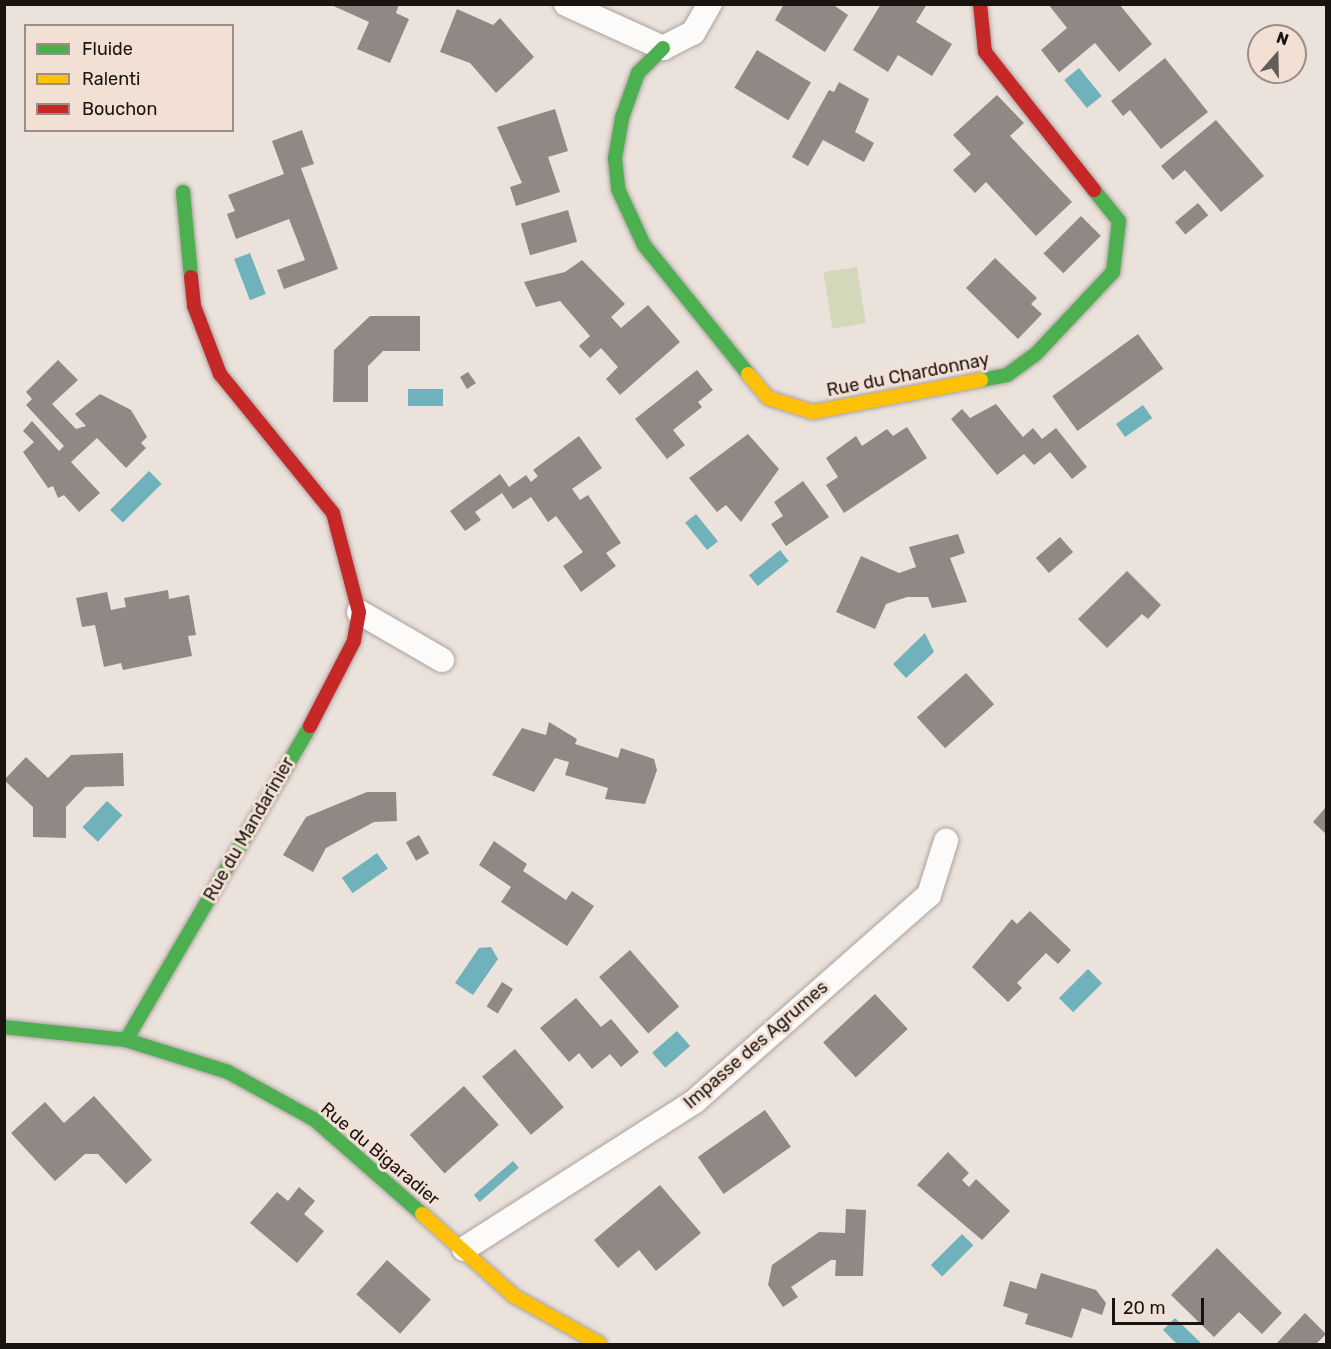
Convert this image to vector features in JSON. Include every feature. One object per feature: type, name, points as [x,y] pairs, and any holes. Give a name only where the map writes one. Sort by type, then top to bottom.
[{"type":"street","points":[[566,4],[663,48],[693,33],[710,4]]},
{"type":"street","name":"Rue du Chardonnay","points":[[663,48],[638,73],[622,118],[615,158],[618,189],[630,219],[644,245],[768,398],[790,409],[813,412],[1007,375],[1035,355],[1113,272],[1119,254],[1119,221],[985,52],[980,4]]},
{"type":"street","name":"Rue du Mandarinier","points":[[126,1040],[331,690],[354,641],[359,612],[333,513],[220,374],[194,306],[183,192]]},
{"type":"street","points":[[359,612],[442,660]]},
{"type":"street","name":"Impasse des Agrumes","points":[[464,1249],[695,1101],[928,895],[946,841]]},
{"type":"street","name":"Rue du Bigaradier","points":[[4,1027],[126,1040],[228,1072],[315,1120],[464,1249],[514,1296],[600,1344]]},
{"type":"green space","points":[[857,267],[866,323],[832,329],[823,272]]},
{"type":"water","points":[[1079,68],[1102,96],[1087,108],[1064,80]]},
{"type":"water","points":[[250,253],[266,294],[250,300],[234,259]]},
{"type":"water","points":[[408,389],[443,389],[443,406],[408,406]]},
{"type":"water","points":[[1143,405],[1152,418],[1125,437],[1116,424]]},
{"type":"water","points":[[149,471],[162,484],[123,523],[110,510]]},
{"type":"water","points":[[696,514],[718,541],[707,550],[685,523]]},
{"type":"water","points":[[780,550],[789,561],[758,586],[749,575]]},
{"type":"water","points":[[925,633],[934,652],[906,678],[893,664]]},
{"type":"water","points":[[107,801],[122,815],[98,842],[82,827]]},
{"type":"water","points":[[377,853],[388,869],[353,893],[342,878]]},
{"type":"water","points":[[491,947],[498,959],[473,995],[455,983],[479,948]]},
{"type":"water","points":[[1088,969],[1102,983],[1073,1012],[1059,998]]},
{"type":"water","points":[[677,1031],[690,1046],[665,1068],[652,1053]]},
{"type":"water","points":[[513,1161],[519,1168],[480,1202],[474,1195]]},
{"type":"water","points":[[962,1234],[973,1245],[942,1276],[931,1265]]},
{"type":"water","points":[[1175,1318],[1202,1344],[1177,1344],[1163,1330]]},
{"type":"building","points":[[329,4],[399,4],[396,13],[409,19],[390,63],[357,49],[369,22]]},
{"type":"building","points":[[784,4],[832,4],[848,15],[825,52],[775,20]]},
{"type":"building","points":[[881,4],[927,4],[916,22],[952,44],[932,76],[898,55],[888,72],[853,50]]},
{"type":"building","points":[[1048,4],[1119,4],[1152,44],[1119,72],[1095,43],[1059,73],[1041,50],[1067,28]]},
{"type":"building","points":[[457,9],[493,25],[500,18],[534,57],[496,93],[470,63],[440,52]]},
{"type":"building","points":[[757,50],[811,82],[788,120],[734,88]]},
{"type":"building","points":[[1165,58],[1208,112],[1161,149],[1130,110],[1123,116],[1111,101]]},
{"type":"building","points":[[839,82],[869,99],[855,132],[874,143],[864,162],[823,140],[808,166],[792,157],[829,90],[834,92]]},
{"type":"building","points":[[997,95],[1024,123],[1010,136],[1072,202],[1036,236],[986,182],[975,193],[953,170],[971,154],[953,135]]},
{"type":"building","points":[[555,109],[568,151],[548,157],[560,192],[516,206],[510,187],[522,183],[497,127]]},
{"type":"building","points":[[1216,120],[1264,176],[1221,212],[1185,170],[1173,180],[1161,166]]},
{"type":"building","points":[[302,130],[314,164],[301,168],[338,269],[284,289],[277,270],[305,260],[289,219],[236,239],[227,214],[235,211],[228,195],[284,174],[272,141]]},
{"type":"building","points":[[1198,203],[1208,215],[1185,235],[1175,222]]},
{"type":"building","points":[[568,210],[577,242],[530,255],[521,224]]},
{"type":"building","points":[[1081,216],[1101,236],[1063,273],[1044,253]]},
{"type":"building","points":[[995,258],[1037,298],[1031,304],[1042,314],[1018,339],[966,288]]},
{"type":"building","points":[[582,260],[625,304],[611,317],[621,328],[648,305],[680,342],[620,395],[606,379],[618,367],[601,348],[590,358],[579,346],[590,336],[560,301],[536,307],[524,282],[565,272]]},
{"type":"building","points":[[370,316],[420,316],[420,351],[383,351],[368,366],[368,402],[333,402],[334,350]]},
{"type":"building","points":[[1138,334],[1163,369],[1078,431],[1052,396]]},
{"type":"building","points":[[58,360],[78,380],[52,404],[76,429],[86,426],[75,414],[100,394],[131,410],[147,437],[141,443],[146,448],[126,468],[97,438],[71,462],[100,493],[79,512],[64,495],[58,498],[53,486],[48,488],[23,452],[34,442],[23,431],[32,421],[59,451],[64,446],[26,405],[32,399],[26,392]]},
{"type":"building","points":[[697,370],[713,390],[698,402],[702,407],[673,430],[685,445],[667,459],[635,419]]},
{"type":"building","points":[[468,372],[476,383],[467,389],[460,377]]},
{"type":"building","points":[[996,404],[1023,437],[1033,428],[1042,439],[1056,428],[1087,467],[1072,479],[1050,452],[1034,465],[1024,454],[997,475],[951,419],[962,409],[970,418]]},
{"type":"building","points":[[907,427],[927,458],[844,513],[826,485],[838,477],[826,458],[856,436],[862,446],[887,429],[893,436]]},
{"type":"building","points":[[748,434],[779,469],[741,522],[726,505],[717,512],[689,478]]},
{"type":"building","points":[[579,436],[602,468],[572,489],[580,500],[588,495],[621,543],[606,553],[616,566],[581,592],[563,566],[583,552],[556,516],[548,522],[531,497],[513,509],[502,493],[475,512],[481,520],[465,531],[450,511],[500,474],[509,487],[526,475],[531,482],[538,476],[533,470]]},
{"type":"building","points":[[803,481],[829,517],[786,546],[771,524],[783,516],[774,502]]},
{"type":"building","points":[[958,534],[965,553],[950,558],[967,602],[932,608],[928,597],[907,597],[886,604],[875,629],[836,612],[861,556],[899,573],[916,567],[909,547]]},
{"type":"building","points":[[1060,537],[1073,552],[1049,573],[1036,558]]},
{"type":"building","points":[[1127,571],[1161,605],[1148,619],[1142,614],[1107,648],[1078,619]]},
{"type":"building","points":[[168,590],[169,599],[189,595],[196,635],[188,636],[192,656],[123,670],[121,663],[104,667],[95,625],[82,627],[76,598],[107,592],[111,610],[126,607],[124,598]]},
{"type":"building","points":[[966,673],[994,704],[945,748],[917,717]]},
{"type":"building","points":[[549,722],[577,739],[575,744],[618,758],[621,748],[654,759],[657,770],[645,804],[605,799],[608,788],[565,775],[569,762],[555,758],[534,792],[492,775],[522,728],[546,735]]},
{"type":"building","points":[[123,753],[124,786],[85,787],[66,807],[66,838],[33,837],[33,807],[4,780],[26,757],[48,778],[71,755]]},
{"type":"building","points":[[367,792],[396,792],[397,821],[374,822],[326,848],[313,872],[283,855],[306,817]]},
{"type":"building","points":[[1326,807],[1326,834],[1313,822]]},
{"type":"building","points":[[419,835],[429,853],[416,861],[406,842]]},
{"type":"building","points":[[494,841],[527,864],[523,871],[566,900],[572,891],[594,906],[567,946],[501,902],[511,887],[479,865]]},
{"type":"building","points":[[1030,911],[1071,950],[1058,964],[1046,953],[1017,983],[1022,988],[1008,1002],[972,967],[1012,919],[1017,924]]},
{"type":"building","points":[[630,950],[679,1007],[648,1034],[599,977]]},
{"type":"building","points":[[502,982],[513,989],[498,1013],[487,1007]]},
{"type":"building","points":[[875,994],[908,1029],[856,1078],[823,1042]]},
{"type":"building","points":[[576,998],[601,1027],[611,1019],[639,1052],[621,1067],[610,1054],[592,1069],[579,1053],[569,1062],[540,1028]]},
{"type":"building","points":[[515,1049],[564,1107],[531,1135],[482,1077]]},
{"type":"building","points":[[464,1086],[499,1125],[445,1173],[410,1135]]},
{"type":"building","points":[[94,1096],[152,1160],[126,1184],[98,1154],[85,1154],[55,1181],[11,1133],[45,1102],[64,1123]]},
{"type":"building","points":[[765,1110],[791,1147],[724,1194],[698,1157]]},
{"type":"building","points":[[948,1152],[969,1173],[962,1180],[969,1187],[976,1179],[1010,1211],[982,1240],[917,1185]]},
{"type":"building","points":[[660,1185],[701,1233],[656,1271],[639,1250],[618,1268],[594,1240]]},
{"type":"building","points":[[299,1187],[315,1201],[304,1214],[324,1231],[297,1263],[250,1223],[277,1192],[288,1201]]},
{"type":"building","points":[[846,1209],[866,1210],[863,1276],[835,1276],[836,1260],[831,1260],[791,1287],[798,1297],[783,1307],[768,1285],[772,1265],[819,1232],[845,1233]]},
{"type":"building","points":[[1217,1248],[1282,1313],[1262,1334],[1239,1312],[1214,1337],[1171,1295]]},
{"type":"building","points":[[387,1260],[431,1299],[400,1334],[356,1294]]},
{"type":"building","points":[[1041,1273],[1096,1290],[1106,1303],[1102,1315],[1082,1308],[1072,1338],[1025,1324],[1028,1314],[1003,1306],[1010,1281],[1036,1289]]},
{"type":"building","points":[[1305,1313],[1326,1334],[1316,1344],[1276,1344]]},
{"type":"traffic: fast","points":[[663,48],[638,73],[622,118],[615,158],[618,189],[644,245],[748,374]]},
{"type":"traffic: fast","points":[[981,380],[1007,375],[1035,355],[1113,272],[1119,221],[1094,190]]},
{"type":"traffic: fast","points":[[183,192],[191,277]]},
{"type":"traffic: fast","points":[[126,1040],[310,726]]},
{"type":"traffic: fast","points":[[4,1027],[126,1040],[228,1072],[315,1120],[422,1214]]},
{"type":"traffic: slow","points":[[748,374],[768,398],[813,412],[981,380]]},
{"type":"traffic: slow","points":[[422,1214],[514,1296],[600,1344]]},
{"type":"traffic: jam","points":[[980,4],[985,52],[1094,190]]},
{"type":"traffic: jam","points":[[191,277],[194,306],[220,374],[333,513],[359,612],[354,641],[310,726]]}]
